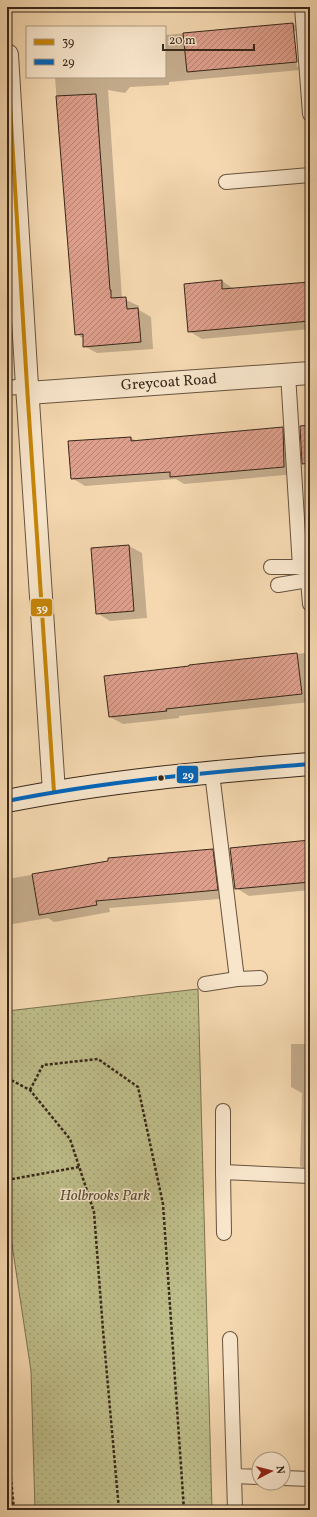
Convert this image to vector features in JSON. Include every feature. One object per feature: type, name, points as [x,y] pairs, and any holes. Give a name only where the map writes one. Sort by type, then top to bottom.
[{"type":"street","points":[[7,55],[9,133],[21,389],[54,792]]},
{"type":"street","name":"Greycoat Road","points":[[21,389],[310,373]]},
{"type":"street","points":[[7,801],[54,792],[212,773],[310,764]]},
{"type":"lane","points":[[302,7],[310,114]]},
{"type":"lane","points":[[226,182],[310,176]]},
{"type":"lane","points":[[288,374],[310,604]]},
{"type":"lane","points":[[271,567],[307,573]]},
{"type":"lane","points":[[278,584],[307,573]]},
{"type":"lane","points":[[212,773],[237,979]]},
{"type":"lane","points":[[205,984],[237,979],[260,978]]},
{"type":"lane","points":[[223,1111],[224,1233]]},
{"type":"lane","points":[[223,1172],[310,1176]]},
{"type":"lane","points":[[230,1339],[235,1510]]},
{"type":"lane","points":[[234,1476],[251,1477]]},
{"type":"lane","points":[[291,1478],[310,1479]]},
{"type":"path","points":[[30,1090],[43,1065],[98,1059],[138,1087],[163,1204],[184,1510]]},
{"type":"path","points":[[7,1078],[30,1090],[70,1139],[94,1212],[119,1510]]},
{"type":"path","points":[[7,1180],[79,1168]]},
{"type":"path","points":[[7,1437],[14,1510]]},
{"type":"green space","name":"Holbrooks Park","points":[[198,989],[212,1510],[35,1510],[31,1371],[7,1211],[7,1011]]},
{"type":"building","points":[[293,23],[297,62],[187,72],[183,33]]},
{"type":"building","points":[[96,94],[111,298],[126,297],[127,309],[138,308],[141,342],[83,347],[83,334],[75,335],[56,96]]},
{"type":"building","points":[[222,280],[222,289],[310,282],[310,321],[188,332],[184,284]]},
{"type":"building","points":[[310,425],[310,463],[302,464],[300,426]]},
{"type":"building","points":[[283,427],[284,467],[170,477],[170,472],[71,479],[68,441],[131,437],[131,441]]},
{"type":"building","points":[[129,545],[134,611],[96,614],[91,548]]},
{"type":"building","points":[[297,653],[302,694],[109,717],[104,676]]},
{"type":"building","points":[[310,840],[310,882],[235,889],[230,848]]},
{"type":"building","points":[[213,849],[218,890],[96,901],[97,905],[39,915],[32,874],[108,861],[108,858]]},
{"type":"transit line","name":"39","points":[[7,55],[54,792]]},
{"type":"transit line","name":"29","points":[[7,801],[120,783],[196,774],[310,764]]}]
